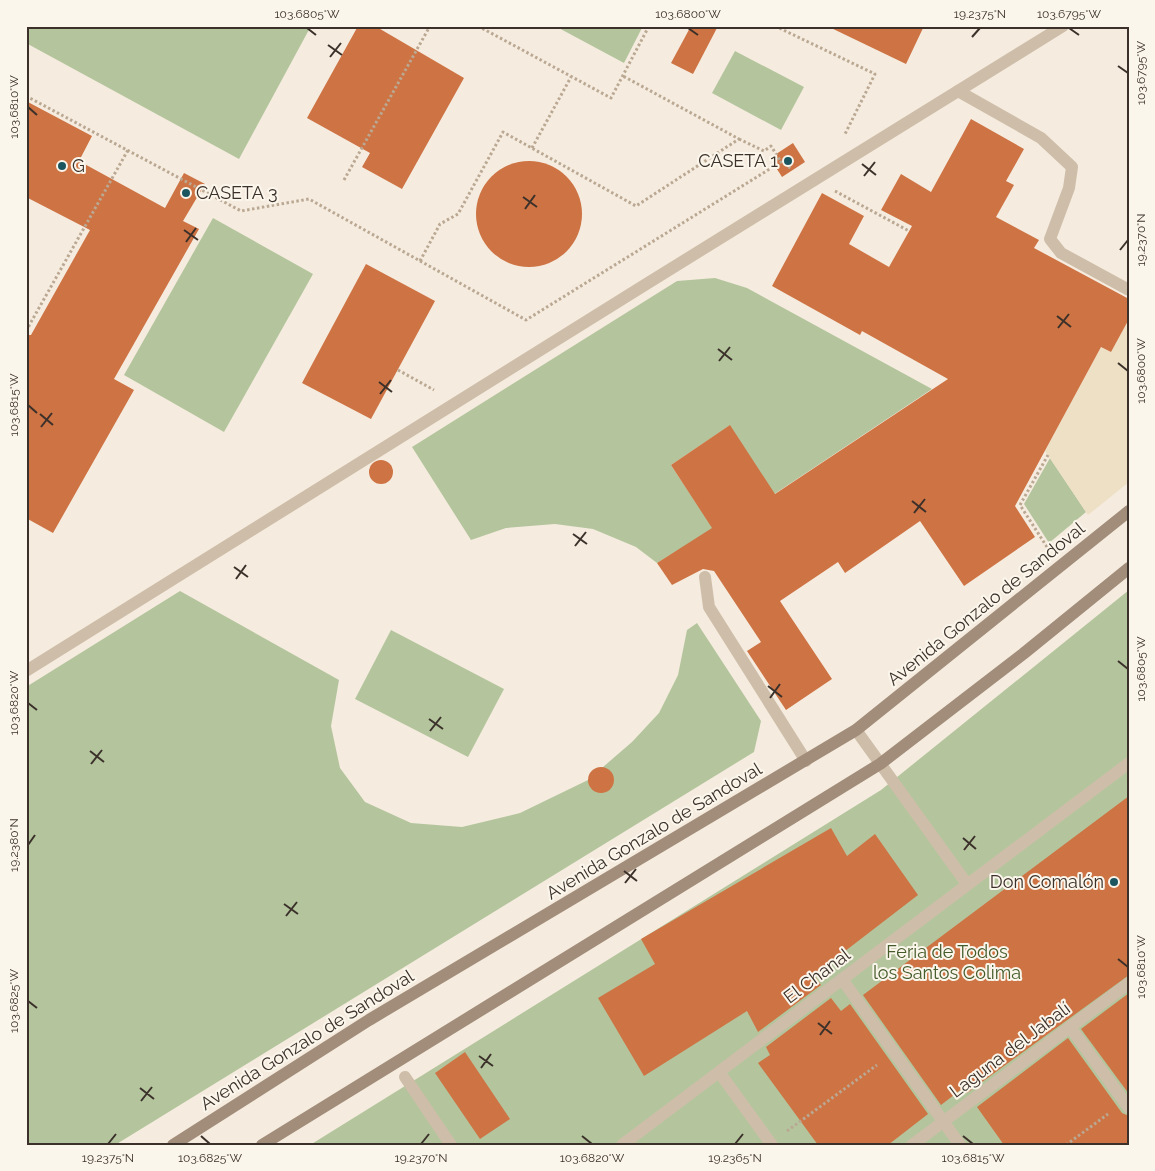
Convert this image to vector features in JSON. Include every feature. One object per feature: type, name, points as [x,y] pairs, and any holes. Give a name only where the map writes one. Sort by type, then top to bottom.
[{"type":"main road","name":"Avenida Gonzalo de Sandoval","points":[[173,1145],[369,1020],[856,730],[1129,511]]},
{"type":"main road","points":[[262,1145],[880,764],[1023,654],[1129,568]]},
{"type":"street","points":[[26,671],[1063,26]]},
{"type":"street","points":[[958,91],[1041,138],[1072,167],[1069,188],[1050,239],[1061,253],[1129,290]]},
{"type":"street","points":[[705,576],[709,607],[806,761]]},
{"type":"street","points":[[856,730],[968,884]]},
{"type":"street","name":"El Chanal","points":[[622,1145],[1129,763]]},
{"type":"street","points":[[842,979],[960,1145]]},
{"type":"street","name":"Laguna del Jabalí","points":[[912,1145],[1129,983]]},
{"type":"street","points":[[1070,1027],[1127,1105]]},
{"type":"street","points":[[719,1072],[771,1144]]},
{"type":"street","points":[[406,1077],[451,1145]]},
{"type":"path","points":[[344,180],[429,28],[422,26]]},
{"type":"path","points":[[478,26],[610,98],[649,26]]},
{"type":"path","points":[[775,26],[875,74],[845,134],[837,140]]},
{"type":"path","points":[[623,76],[764,151],[771,146],[781,162],[909,231]]},
{"type":"path","points":[[532,148],[571,77]]},
{"type":"path","points":[[26,96],[241,211],[309,199],[526,320],[781,162]]},
{"type":"path","points":[[420,261],[440,224],[458,214],[503,132],[636,206],[739,139]]},
{"type":"path","points":[[26,332],[128,150]]},
{"type":"path","points":[[791,168],[798,164]]},
{"type":"path","points":[[1047,547],[1020,505],[1048,455]]},
{"type":"path","points":[[771,1144],[894,1052]]},
{"type":"path","points":[[1066,1145],[1127,1105]]},
{"type":"green space","points":[[26,26],[311,26],[239,159],[26,43]]},
{"type":"green space","points":[[555,26],[643,26],[624,63]]},
{"type":"green space","points":[[735,51],[804,87],[781,130],[712,93]]},
{"type":"green space","points":[[213,218],[313,274],[224,432],[124,375]]},
{"type":"green space","points":[[715,278],[747,288],[932,389],[725,527],[729,426],[671,465],[716,533],[683,555],[678,550],[657,563],[636,547],[593,529],[555,524],[506,528],[471,540],[412,447],[677,281]]},
{"type":"green space","points":[[1050,458],[1086,512],[1049,543],[1024,504]]},
{"type":"green space","name":"Feria de Todos los Santos Colima","points":[[1129,590],[1129,1145],[310,1145],[881,790]]},
{"type":"green space","points":[[180,591],[339,680],[331,726],[340,768],[365,802],[411,823],[462,827],[520,813],[588,780],[632,742],[659,713],[678,675],[687,630],[697,623],[761,721],[754,752],[115,1145],[26,1145],[26,687]]},
{"type":"green space","points":[[391,630],[504,689],[468,757],[355,699]]},
{"type":"shaded area","points":[[1129,319],[1129,482],[1088,515],[1045,451],[1101,347],[1111,352]]},
{"type":"building","points":[[358,26],[375,26],[464,78],[402,189],[362,167],[370,153],[307,118]]},
{"type":"building","points":[[691,26],[718,26],[693,74],[671,63]]},
{"type":"building","points":[[827,26],[924,26],[906,64]]},
{"type":"building","points":[[26,101],[92,136],[79,161],[165,208],[184,173],[205,184],[183,221],[199,229],[114,379],[134,390],[53,533],[26,518],[26,335],[31,335],[90,230],[26,197]]},
{"type":"building","points":[[971,119],[1024,149],[1006,181],[1014,185],[996,217],[1039,240],[1034,248],[1129,299],[1129,319],[1111,352],[1101,347],[1015,506],[1035,537],[964,586],[920,521],[845,573],[838,562],[780,601],[832,679],[786,710],[747,651],[761,642],[714,571],[703,569],[672,585],[657,563],[712,528],[671,465],[730,425],[775,494],[948,379],[862,331],[860,335],[772,286],[822,193],[864,216],[849,244],[889,267],[912,226],[881,210],[901,174],[931,192]]},
{"type":"building","name":"CASETA 1","points":[[793,143],[805,162],[782,177],[770,158]]},
{"type":"building","points":[[529,161],[549,165],[567,176],[578,194],[582,214],[578,234],[567,252],[549,263],[529,267],[509,263],[491,252],[480,234],[476,214],[480,194],[491,176],[509,165]]},
{"type":"building","points":[[366,264],[435,301],[371,419],[302,383]]},
{"type":"building","points":[[381,460],[390,463],[393,472],[390,481],[381,484],[372,481],[369,472],[372,463]]},
{"type":"building","points":[[601,767],[610,771],[614,780],[610,789],[601,793],[592,789],[588,780],[592,771]]},
{"type":"building","points":[[1129,796],[1129,975],[967,1093],[963,1088],[941,1105],[863,995]]},
{"type":"building","points":[[831,828],[847,856],[875,834],[918,895],[814,975],[821,985],[758,1032],[747,1011],[644,1076],[598,998],[655,964],[641,939]]},
{"type":"building","points":[[1129,993],[1129,1094],[1081,1029]]},
{"type":"building","points":[[831,998],[841,1011],[850,1004],[928,1114],[888,1145],[818,1145],[758,1063],[770,1055],[766,1047]]},
{"type":"building","points":[[1068,1038],[1122,1113],[1129,1116],[1129,1145],[1004,1145],[977,1107]]},
{"type":"building","points":[[465,1052],[510,1119],[480,1139],[435,1073]]},
{"type":"place","name":"CASETA 1","points":[[788,161]]},
{"type":"place","name":"G","points":[[62,166]]},
{"type":"place","name":"CASETA 3","points":[[186,193]]},
{"type":"place","name":"Don Comalón","points":[[1114,882]]}]
